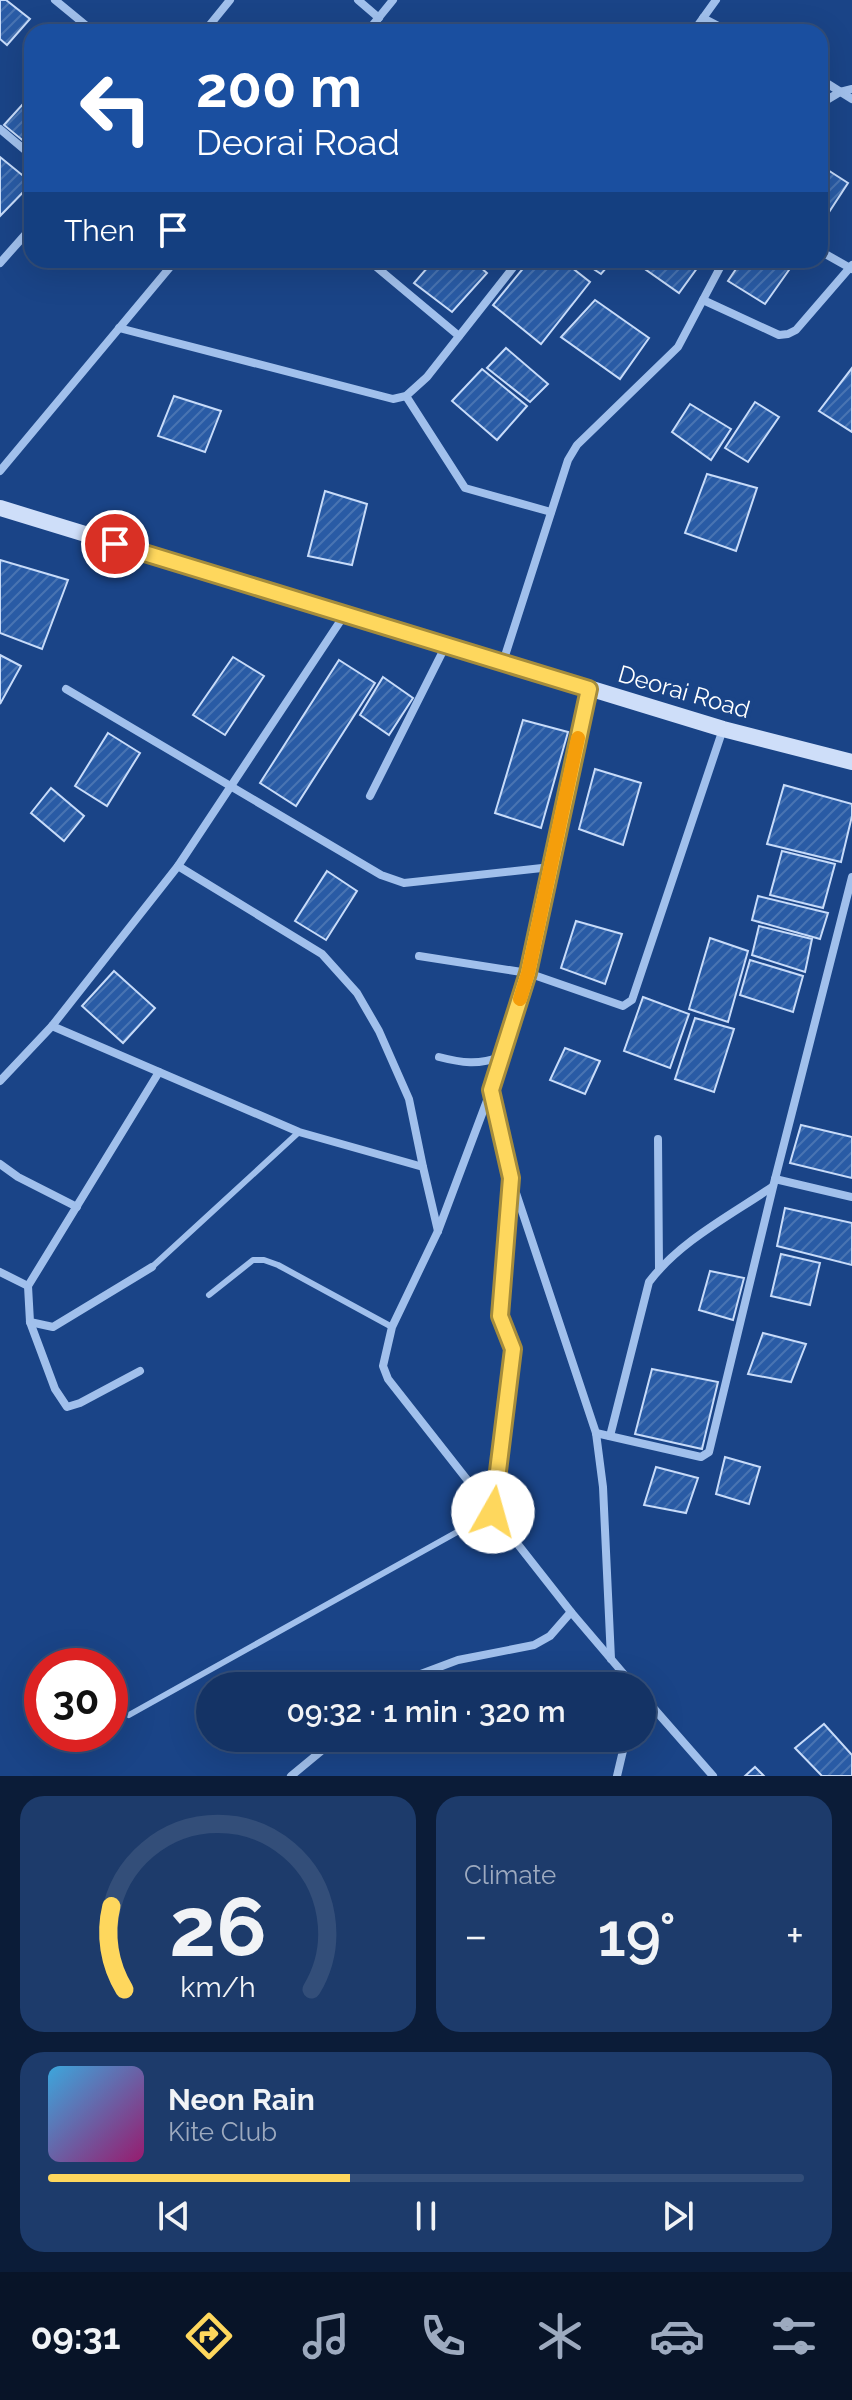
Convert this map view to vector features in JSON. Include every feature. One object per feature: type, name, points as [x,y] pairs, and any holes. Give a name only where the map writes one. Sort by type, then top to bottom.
[{"type":"street","points":[[55,0],[84,24]]},
{"type":"street","points":[[210,24],[230,0]]},
{"type":"street","points":[[358,0],[379,18]]},
{"type":"street","points":[[374,24],[393,0]]},
{"type":"street","points":[[699,24],[716,0]]},
{"type":"street","points":[[703,18],[715,24]]},
{"type":"street","points":[[828,84],[852,99]]},
{"type":"street","points":[[828,99],[852,89]]},
{"type":"street","points":[[0,129],[24,149]]},
{"type":"street","points":[[0,263],[24,236]]},
{"type":"street","points":[[703,300],[779,335],[788,334],[796,330],[851,267],[828,255]]},
{"type":"street","points":[[0,471],[169,268]]},
{"type":"street","points":[[378,268],[459,336]]},
{"type":"street","points":[[119,328],[393,399],[406,396],[427,377],[513,268]]},
{"type":"street","points":[[503,663],[568,460],[577,445],[678,347],[720,268]]},
{"type":"street","points":[[406,396],[465,488],[551,512]]},
{"type":"street","name":"Deorai Road","points":[[0,508],[723,729],[852,762]]},
{"type":"street","points":[[0,1081],[52,1026],[178,866],[345,614]]},
{"type":"street","points":[[370,796],[446,645]]},
{"type":"street","points":[[66,689],[381,875],[404,883],[551,867]]},
{"type":"street","points":[[589,689],[528,973],[491,1090],[438,1231],[392,1327],[383,1366],[388,1379],[571,1612],[622,1672]]},
{"type":"street","points":[[419,956],[528,973],[623,1006],[632,1000],[723,729]]},
{"type":"street","points":[[178,866],[322,954],[357,993],[379,1031],[409,1099],[438,1231]]},
{"type":"street","points":[[596,1433],[701,1457],[709,1452],[852,877]]},
{"type":"street","points":[[52,1026],[299,1132],[423,1167]]},
{"type":"street","points":[[439,1057],[465,1064],[485,1063],[501,1057]]},
{"type":"street","points":[[140,1371],[67,1407],[55,1389],[30,1322],[28,1286],[159,1072]]},
{"type":"street","points":[[491,1090],[511,1178],[596,1433],[603,1487],[611,1659]]},
{"type":"street","points":[[658,1139],[659,1269]]},
{"type":"street","points":[[0,1164],[18,1177],[77,1207]]},
{"type":"street","points":[[493,1512],[513,1349],[500,1316],[511,1178]]},
{"type":"street","points":[[610,1436],[643,1299],[649,1282],[659,1269],[774,1183],[852,1197]]},
{"type":"street","points":[[30,1322],[53,1327],[152,1267]]},
{"type":"street","points":[[0,1272],[28,1286]]},
{"type":"street","points":[[426,1672],[458,1660],[534,1645],[550,1636],[571,1612]]},
{"type":"street","points":[[656,1711],[713,1776]]},
{"type":"street","points":[[291,1776],[320,1752]]},
{"type":"street","points":[[617,1776],[623,1752]]},
{"type":"lane","points":[[152,1267],[299,1132]]},
{"type":"lane","points":[[209,1295],[253,1260],[264,1260],[392,1327]]},
{"type":"lane","points":[[129,1715],[493,1512]]},
{"type":"building","points":[[0,0],[6,0],[30,19],[7,45],[0,39]]},
{"type":"building","points":[[24,103],[24,141],[4,125]]},
{"type":"building","points":[[0,157],[24,176],[24,191],[0,216]]},
{"type":"building","points":[[828,170],[848,183],[828,214]]},
{"type":"building","points":[[427,268],[481,268],[487,273],[452,312],[414,283]]},
{"type":"building","points":[[523,268],[572,268],[590,282],[541,344],[493,305]]},
{"type":"building","points":[[592,268],[606,268],[601,274]]},
{"type":"building","points":[[643,268],[697,268],[679,293]]},
{"type":"building","points":[[737,268],[790,268],[765,304],[728,281]]},
{"type":"building","points":[[595,300],[649,338],[620,379],[561,337]]},
{"type":"building","points":[[506,348],[548,384],[530,402],[487,368]]},
{"type":"building","points":[[852,368],[852,432],[819,411]]},
{"type":"building","points":[[482,369],[527,406],[497,440],[452,401]]},
{"type":"building","points":[[174,396],[221,411],[205,452],[158,436]]},
{"type":"building","points":[[755,402],[779,417],[748,462],[725,448]]},
{"type":"building","points":[[690,404],[731,429],[711,460],[672,432]]},
{"type":"building","points":[[707,474],[757,488],[736,551],[685,533]]},
{"type":"building","points":[[325,491],[367,504],[352,565],[308,556]]},
{"type":"building","points":[[0,560],[68,580],[42,649],[0,633]]},
{"type":"building","points":[[0,655],[21,666],[0,704]]},
{"type":"building","points":[[233,657],[264,676],[225,735],[193,715]]},
{"type":"building","points":[[339,660],[375,683],[296,806],[260,783]]},
{"type":"building","points":[[383,677],[413,698],[389,735],[360,715]]},
{"type":"building","points":[[523,720],[568,732],[541,828],[495,813]]},
{"type":"building","points":[[108,733],[140,753],[107,806],[75,786]]},
{"type":"building","points":[[595,769],[641,783],[623,845],[579,829]]},
{"type":"building","points":[[784,785],[852,804],[841,862],[767,844]]},
{"type":"building","points":[[51,788],[84,816],[64,841],[31,813]]},
{"type":"building","points":[[782,851],[835,864],[823,908],[770,895]]},
{"type":"building","points":[[327,871],[357,891],[326,940],[295,921]]},
{"type":"building","points":[[758,896],[828,913],[820,939],[752,920]]},
{"type":"building","points":[[576,921],[622,934],[605,984],[561,968]]},
{"type":"building","points":[[759,926],[812,939],[805,972],[752,955]]},
{"type":"building","points":[[710,938],[748,951],[728,1022],[689,1009]]},
{"type":"building","points":[[750,960],[803,976],[793,1012],[740,995]]},
{"type":"building","points":[[114,971],[155,1008],[123,1043],[82,1006]]},
{"type":"building","points":[[643,997],[689,1014],[670,1068],[624,1051]]},
{"type":"building","points":[[695,1018],[734,1029],[714,1092],[675,1079]]},
{"type":"building","points":[[565,1048],[600,1061],[585,1094],[550,1080]]},
{"type":"building","points":[[801,1125],[852,1137],[852,1178],[790,1163]]},
{"type":"building","points":[[785,1208],[852,1223],[852,1265],[777,1246]]},
{"type":"building","points":[[781,1254],[820,1263],[810,1305],[771,1296]]},
{"type":"building","points":[[710,1271],[744,1278],[733,1320],[699,1310]]},
{"type":"building","points":[[763,1333],[806,1344],[791,1382],[748,1374]]},
{"type":"building","points":[[652,1369],[718,1382],[702,1449],[635,1434]]},
{"type":"building","points":[[725,1457],[760,1467],[749,1504],[716,1494]]},
{"type":"building","points":[[656,1467],[698,1478],[686,1513],[644,1505]]},
{"type":"building","points":[[824,1724],[852,1755],[852,1776],[822,1776],[795,1748]]},
{"type":"building","points":[[755,1767],[764,1776],[745,1776]]},
{"type":"slow traffic","points":[[520,999],[578,738]]},
{"type":"route","points":[[115,544],[589,689],[528,973],[491,1090],[511,1178],[500,1316],[513,1349],[493,1512]]}]
